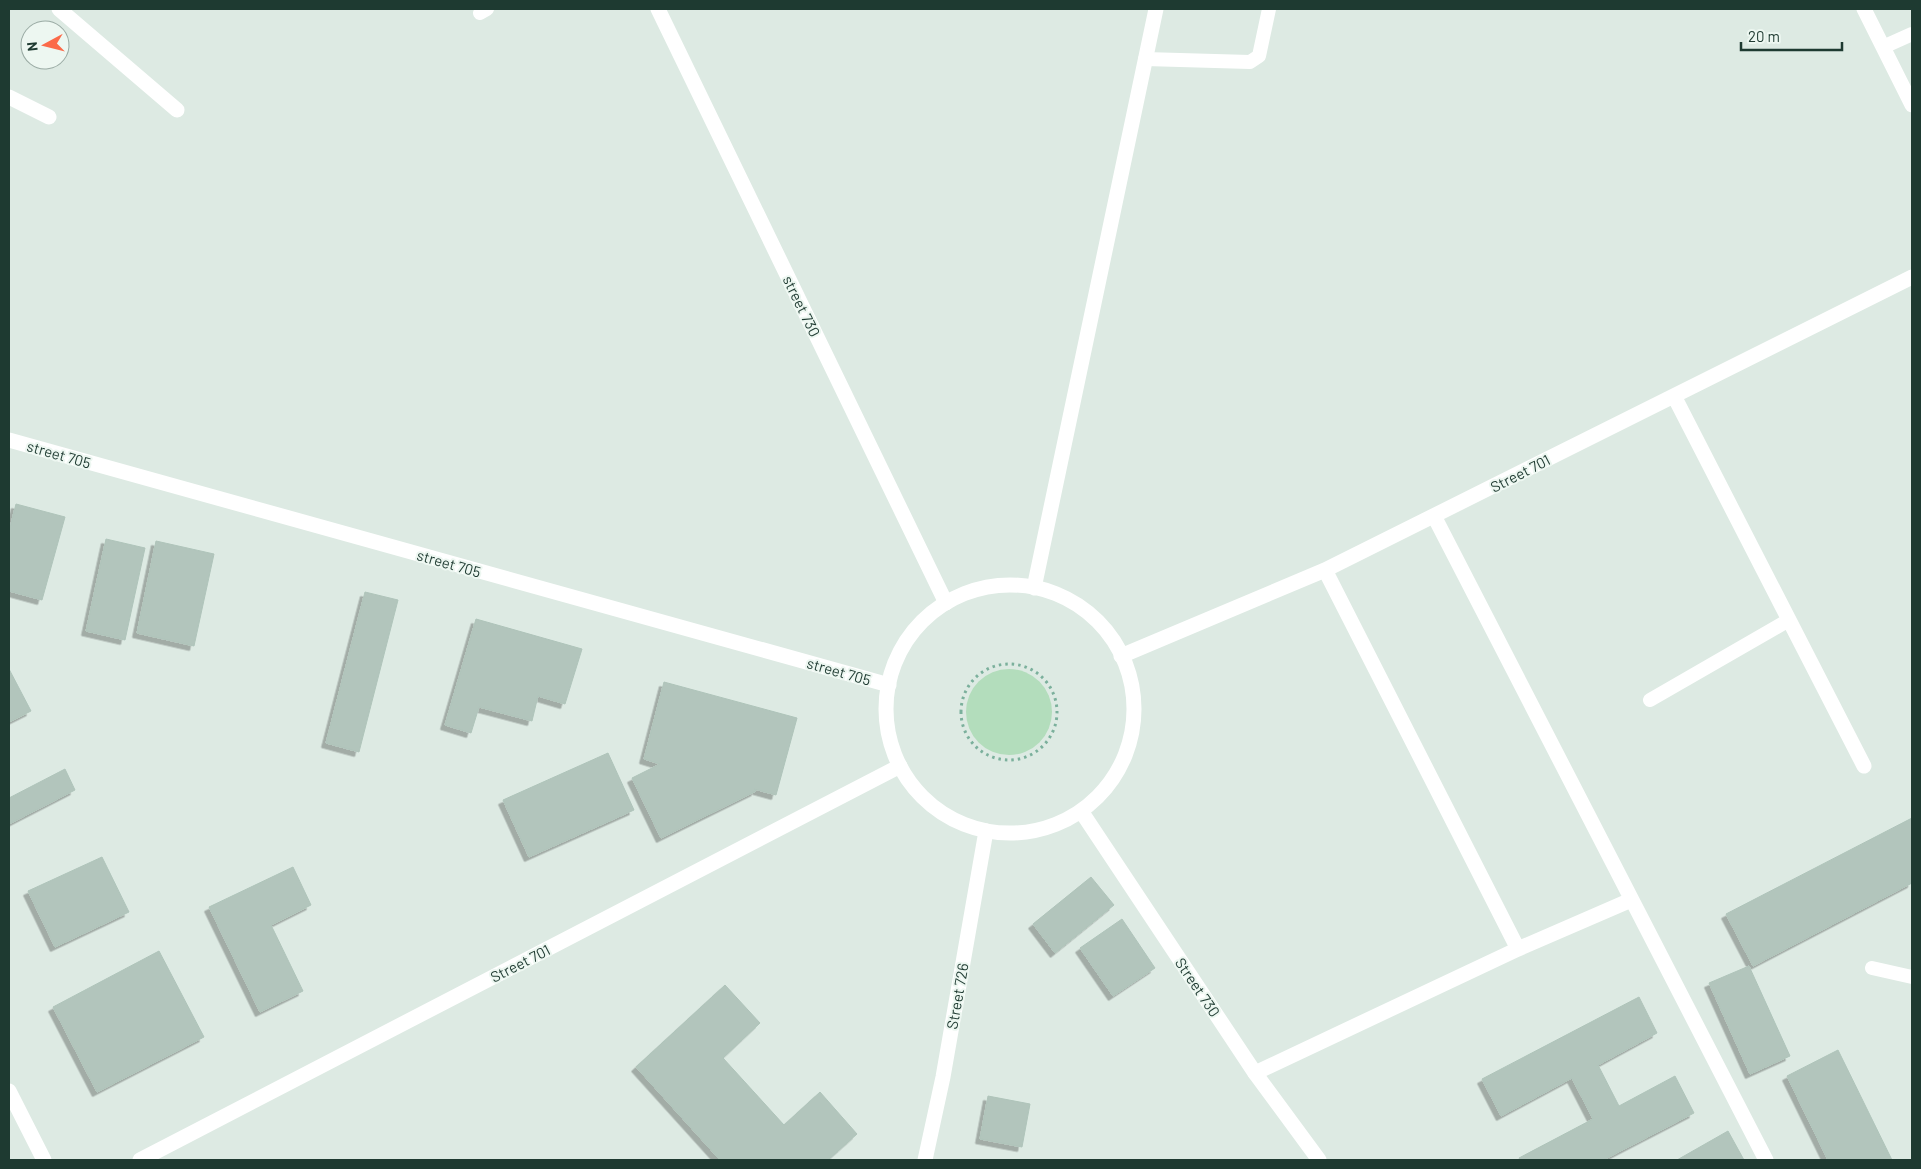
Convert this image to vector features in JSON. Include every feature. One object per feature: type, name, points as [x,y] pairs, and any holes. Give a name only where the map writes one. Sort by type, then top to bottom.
[{"type":"street","points":[[59,9],[177,110]]},
{"type":"street","name":"street 730","points":[[658,9],[946,603]]},
{"type":"street","points":[[1034,588],[1156,9]]},
{"type":"street","points":[[1864,9],[1912,105]]},
{"type":"street","points":[[9,97],[49,117]]},
{"type":"street","name":"Street 701","points":[[1121,656],[1325,570],[1912,277]]},
{"type":"street","points":[[1674,396],[1864,766]]},
{"type":"street","name":"street 705","points":[[9,440],[889,685]]},
{"type":"street","points":[[1434,516],[1766,1160]]},
{"type":"street","points":[[1325,570],[1518,949]]},
{"type":"street","points":[[1015,585],[1034,588],[1053,593],[1082,608],[1105,629],[1121,656],[1131,684],[1133,715],[1128,744],[1115,776],[1103,791],[1081,811],[1056,825],[1041,829],[1008,834],[986,831],[958,822],[928,802],[900,766],[891,744],[888,727],[889,685],[901,651],[912,634],[925,619],[946,603],[984,588],[1015,585]]},
{"type":"street","name":"Street 701","points":[[140,1160],[900,766]]},
{"type":"street","name":"Street 730","points":[[1081,811],[1255,1073],[1319,1160]]},
{"type":"street","name":"Street 726","points":[[925,1160],[943,1077],[986,831]]},
{"type":"street","points":[[1255,1073],[1518,949],[1631,900]]},
{"type":"street","points":[[9,1091],[44,1160]]},
{"type":"lane","points":[[1145,59],[1250,62],[1259,56],[1269,9]]},
{"type":"lane","points":[[1883,48],[1912,34]]},
{"type":"lane","points":[[1650,700],[1789,620]]},
{"type":"lane","points":[[1872,968],[1912,977]]},
{"type":"path","points":[[1001,664],[1018,664],[1032,669],[1049,684],[1056,700],[1056,723],[1051,736],[1036,752],[1016,760],[995,759],[976,748],[967,737],[961,717],[962,702],[967,687],[984,670],[1001,664]]},
{"type":"green space","points":[[1009,669],[1025,672],[1033,676],[1045,688],[1049,696],[1052,712],[1049,728],[1045,736],[1033,748],[1025,752],[1009,755],[993,752],[985,748],[973,736],[969,728],[966,712],[969,696],[973,688],[985,676],[993,672]]},
{"type":"building","points":[[16,504],[65,517],[42,600],[9,591],[9,532]]},
{"type":"building","points":[[106,539],[145,548],[125,640],[86,631]]},
{"type":"building","points":[[156,541],[214,554],[194,646],[137,633]]},
{"type":"building","points":[[365,592],[398,600],[359,752],[326,743]]},
{"type":"building","points":[[476,619],[582,649],[565,704],[538,696],[532,721],[479,707],[471,733],[445,725]]},
{"type":"building","points":[[9,669],[31,711],[9,722]]},
{"type":"building","points":[[664,682],[797,718],[776,795],[754,789],[756,791],[661,838],[632,778],[660,764],[644,759]]},
{"type":"building","points":[[608,753],[634,810],[529,857],[503,800]]},
{"type":"building","points":[[65,769],[75,790],[9,824],[9,798]]},
{"type":"building","points":[[1912,818],[1912,883],[1753,966],[1726,914]]},
{"type":"building","points":[[102,857],[129,912],[55,947],[28,891]]},
{"type":"building","points":[[293,867],[311,905],[271,925],[303,991],[260,1012],[209,907]]},
{"type":"building","points":[[1091,877],[1114,905],[1055,953],[1033,924]]},
{"type":"building","points":[[1122,919],[1155,968],[1113,996],[1080,948]]},
{"type":"building","points":[[159,951],[204,1037],[97,1092],[53,1007]]},
{"type":"building","points":[[1749,966],[1790,1056],[1750,1074],[1709,983]]},
{"type":"building","points":[[725,985],[760,1023],[723,1058],[784,1125],[820,1092],[857,1134],[828,1160],[720,1160],[636,1067]]},
{"type":"building","points":[[1639,997],[1657,1033],[1598,1065],[1619,1106],[1675,1076],[1694,1113],[1603,1160],[1520,1160],[1519,1158],[1593,1119],[1572,1078],[1501,1116],[1482,1079]]},
{"type":"building","points":[[1838,1050],[1892,1160],[1828,1160],[1787,1076]]},
{"type":"building","points":[[988,1096],[1030,1104],[1022,1147],[980,1139]]},
{"type":"building","points":[[1728,1131],[1744,1160],[1677,1160]]}]
